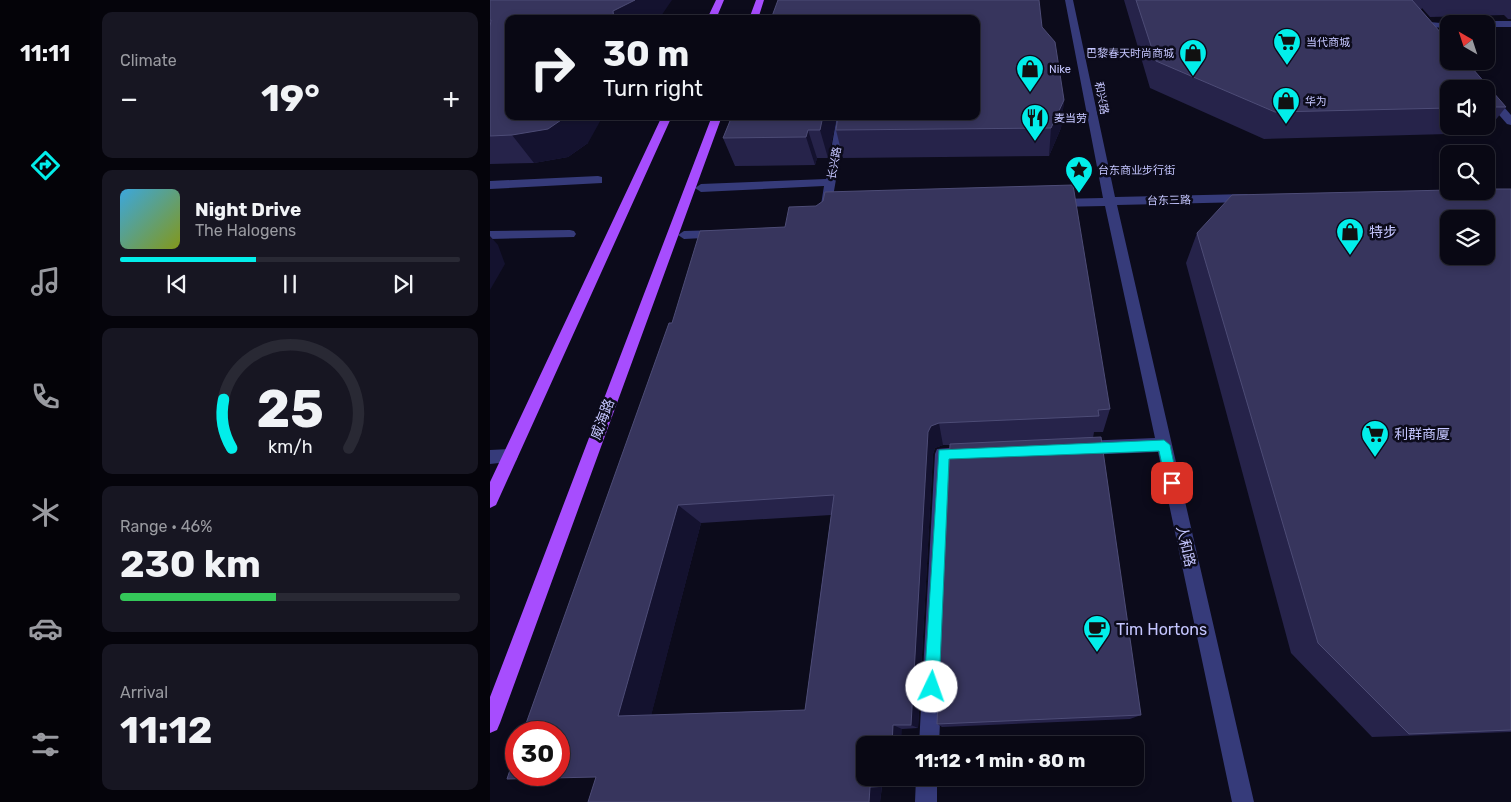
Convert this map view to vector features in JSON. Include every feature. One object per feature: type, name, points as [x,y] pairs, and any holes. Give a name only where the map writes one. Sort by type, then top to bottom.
[{"type":"main road","points":[[713,15],[720,0]]},
{"type":"main road","points":[[754,15],[760,0]]},
{"type":"main road","points":[[490,500],[665,120]]},
{"type":"main road","name":"威海路","points":[[490,723],[716,120]]},
{"type":"street","name":"和兴路","points":[[1069,0],[1110,202]]},
{"type":"street","points":[[1495,24],[1511,24]]},
{"type":"street","points":[[1429,26],[1440,25]]},
{"type":"street","points":[[1495,103],[1511,122]]},
{"type":"street","name":"长兴路","points":[[824,222],[831,209],[831,182],[841,120]]},
{"type":"street","points":[[490,185],[598,180]]},
{"type":"street","points":[[701,188],[831,182]]},
{"type":"street","name":"台东三路","points":[[1041,203],[1256,198]]},
{"type":"street","name":"人和路","points":[[1110,202],[1243,802]]},
{"type":"street","points":[[684,235],[734,233]]},
{"type":"street","points":[[490,235],[570,234]]},
{"type":"street","points":[[1068,449],[1164,445]]},
{"type":"street","points":[[929,736],[943,454],[991,452]]},
{"type":"street","points":[[490,457],[510,456]]},
{"type":"street","points":[[926,802],[927,786]]},
{"type":"building","points":[[490,0],[635,0],[613,11],[614,15],[505,15],[505,120],[561,120],[548,129],[512,135],[490,136]]},
{"type":"building","points":[[778,0],[1039,0],[1042,27],[1055,42],[1064,100],[1051,128],[836,130],[837,120],[980,120],[980,15],[772,15]]},
{"type":"building","name":"当代商城","points":[[1136,0],[1412,0],[1440,32],[1440,70],[1474,70],[1483,80],[1440,80],[1440,108],[1275,112],[1156,61]]},
{"type":"building","name":"当代商城","points":[[1495,94],[1506,107],[1495,107]]},
{"type":"building","points":[[730,120],[822,120],[820,130],[808,130],[806,137],[723,138]]},
{"type":"building","points":[[1073,185],[1110,409],[1098,410],[1099,416],[939,423],[931,426],[928,432],[911,725],[893,725],[892,736],[856,736],[856,786],[889,786],[870,787],[869,802],[588,802],[596,777],[570,778],[570,721],[527,721],[669,323],[672,323],[700,231],[785,227],[789,207],[816,206],[823,201],[825,192]],"holes":[[[834,495],[805,710],[618,716],[678,505]]]},
{"type":"building","name":"利群商厦","points":[[1495,189],[1511,189],[1511,730],[1409,734],[1318,643],[1197,233],[1232,195],[1440,190],[1440,200],[1495,200]]},
{"type":"building","points":[[1101,437],[1141,715],[937,724],[950,444]]},
{"type":"place","name":"当代商城","points":[[1287,66]]},
{"type":"place","name":"巴黎春天时尚商城","points":[[1193,77]]},
{"type":"place","name":"Nike","points":[[1030,93]]},
{"type":"place","name":"华为","points":[[1286,125]]},
{"type":"place","name":"麦当劳","points":[[1035,142]]},
{"type":"place","name":"台东商业步行街","points":[[1079,194]]},
{"type":"place","name":"特步","points":[[1350,256]]},
{"type":"place","name":"利群商厦","points":[[1375,458]]},
{"type":"place","name":"Tim Hortons","points":[[1097,653]]},
{"type":"route","points":[[932,687],[943,454],[1164,445],[1172,483]]}]
